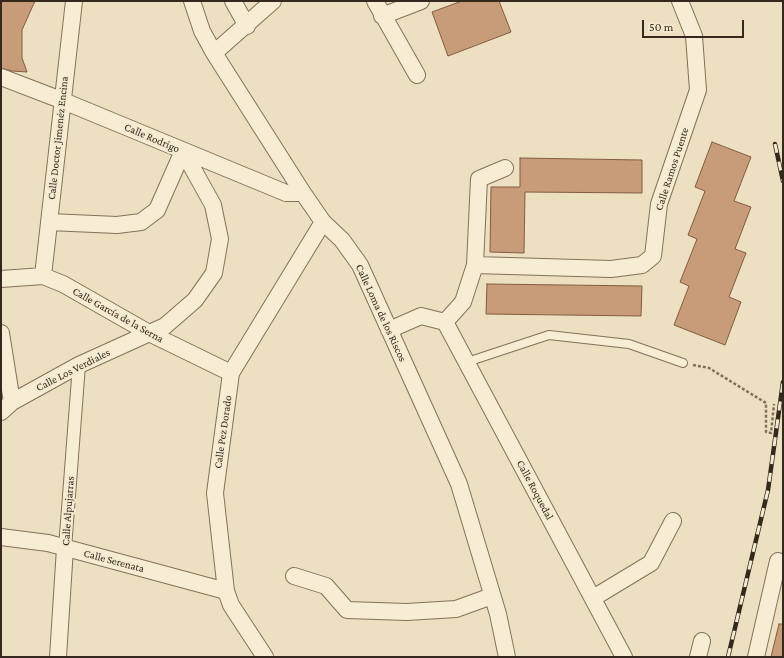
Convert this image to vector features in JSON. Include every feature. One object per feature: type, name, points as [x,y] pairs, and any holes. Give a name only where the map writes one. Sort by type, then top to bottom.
[{"type":"street","name":"Calle Doctor Jimenéz Encina","points":[[43,276],[74,1]]},
{"type":"street","name":"Calle Loma de los Riscos","points":[[192,1],[202,31],[214,53],[303,193],[323,222],[342,240],[360,265],[459,484],[498,614],[507,657]]},
{"type":"street","points":[[233,1],[247,26]]},
{"type":"street","points":[[214,53],[247,26],[273,1]]},
{"type":"street","points":[[374,1],[417,75]]},
{"type":"street","points":[[382,16],[421,1]]},
{"type":"street","name":"Calle Ramos Puente","points":[[475,265],[611,269],[642,264],[653,256],[659,204],[698,90],[694,36],[680,1]]},
{"type":"street","name":"Calle Rodrigo","points":[[1,77],[62,100],[286,193],[303,193]]},
{"type":"street","points":[[48,222],[117,225],[141,222],[157,210],[182,151]]},
{"type":"street","name":"Calle Los Verdiales","points":[[6,407],[78,365],[165,326],[195,300],[214,273],[220,239],[213,205],[182,151]]},
{"type":"street","points":[[389,330],[421,316],[446,322],[463,302],[475,265],[479,179],[505,168]]},
{"type":"street","name":"Calle Pez Dorado","points":[[265,657],[231,605],[226,591],[215,492],[231,373],[323,222]]},
{"type":"street","name":"Calle García de la Serna","points":[[1,279],[43,276],[63,284],[149,333],[231,373]]},
{"type":"street","name":"Calle Roquedal","points":[[446,322],[624,657]]},
{"type":"street","points":[[1,332],[6,407]]},
{"type":"street","name":"Calle Alpujarras","points":[[58,657],[78,365]]},
{"type":"street","points":[[593,598],[651,563],[673,520]]},
{"type":"street","name":"Calle Serenata","points":[[1,537],[33,540],[226,591]]},
{"type":"street","points":[[756,657],[778,562]]},
{"type":"street","points":[[294,576],[326,586],[347,610],[407,612],[456,609],[492,596]]},
{"type":"street","points":[[698,657],[702,641]]},
{"type":"lane","points":[[467,362],[549,335],[629,344],[683,363]]},
{"type":"path","points":[[683,363],[709,368],[766,403],[766,432],[771,433],[774,404]]},
{"type":"building","points":[[1,1],[35,1],[22,30],[22,58],[27,72],[12,71],[1,68]]},
{"type":"building","points":[[462,1],[499,1],[511,32],[448,56],[432,12]]},
{"type":"building","points":[[712,142],[751,157],[734,201],[751,207],[735,249],[746,253],[729,297],[741,302],[725,345],[674,325],[689,286],[680,282],[697,239],[688,235],[705,191],[695,187]]},
{"type":"building","points":[[520,158],[642,160],[642,193],[525,192],[524,253],[490,252],[491,187],[520,187]]},
{"type":"building","points":[[487,284],[642,286],[641,316],[486,314]]},
{"type":"building","points":[[779,624],[783,624],[783,657],[771,657]]},
{"type":"railway","points":[[775,144],[783,181]]},
{"type":"railway","points":[[728,657],[768,490],[783,382]]}]
